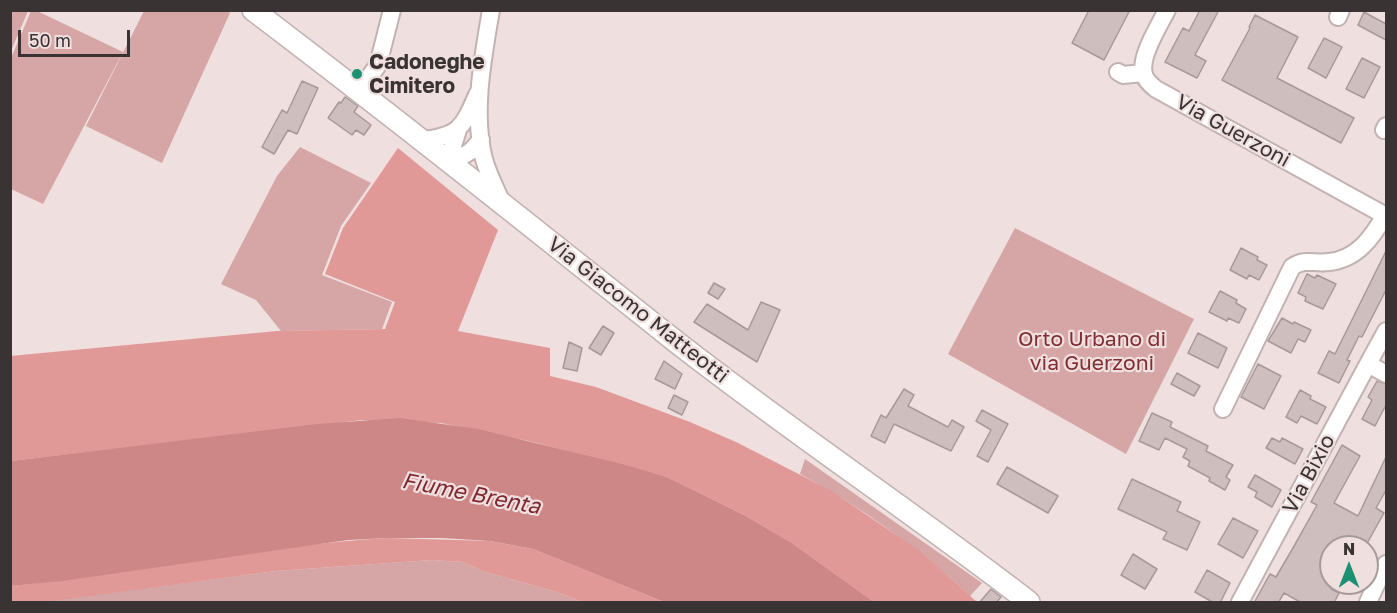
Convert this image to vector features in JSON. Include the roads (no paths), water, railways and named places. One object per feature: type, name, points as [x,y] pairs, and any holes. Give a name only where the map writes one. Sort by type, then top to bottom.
[{"type":"main road","name":"Via Giacomo Matteotti","points":[[265,14],[671,337],[1029,603]]},
{"type":"street","points":[[359,91],[378,65],[392,10]]},
{"type":"street","points":[[491,10],[479,92],[481,140],[484,159],[502,204]]},
{"type":"street","points":[[1118,72],[1123,75],[1143,73],[1144,58],[1167,10]]},
{"type":"street","name":"Via Guerzoni","points":[[1143,73],[1148,82],[1156,88],[1386,216]]},
{"type":"street","points":[[422,140],[435,139],[458,130],[464,124],[479,92]]},
{"type":"street","points":[[451,163],[451,152],[458,130]]},
{"type":"street","points":[[451,163],[471,151],[481,140]]},
{"type":"street","points":[[1223,408],[1292,267],[1300,262],[1329,262],[1353,255],[1372,239],[1386,216]]},
{"type":"street","name":"Via Bixio","points":[[1240,603],[1386,331]]},
{"type":"street","points":[[1368,364],[1386,374]]},
{"type":"street","points":[[1368,603],[1386,564]]},
{"type":"water","name":"Fiume Brenta","points":[[400,418],[478,429],[667,477],[746,516],[792,543],[874,602],[664,602],[533,549],[490,541],[442,538],[348,540],[62,581],[11,586],[11,461],[317,424]]},
{"type":"place","name":"Cadoneghe Cimitero","points":[[357,74]]},
{"type":"park label","name":"Orto Urbano di via Guerzoni","points":[[1092,351]]}]
